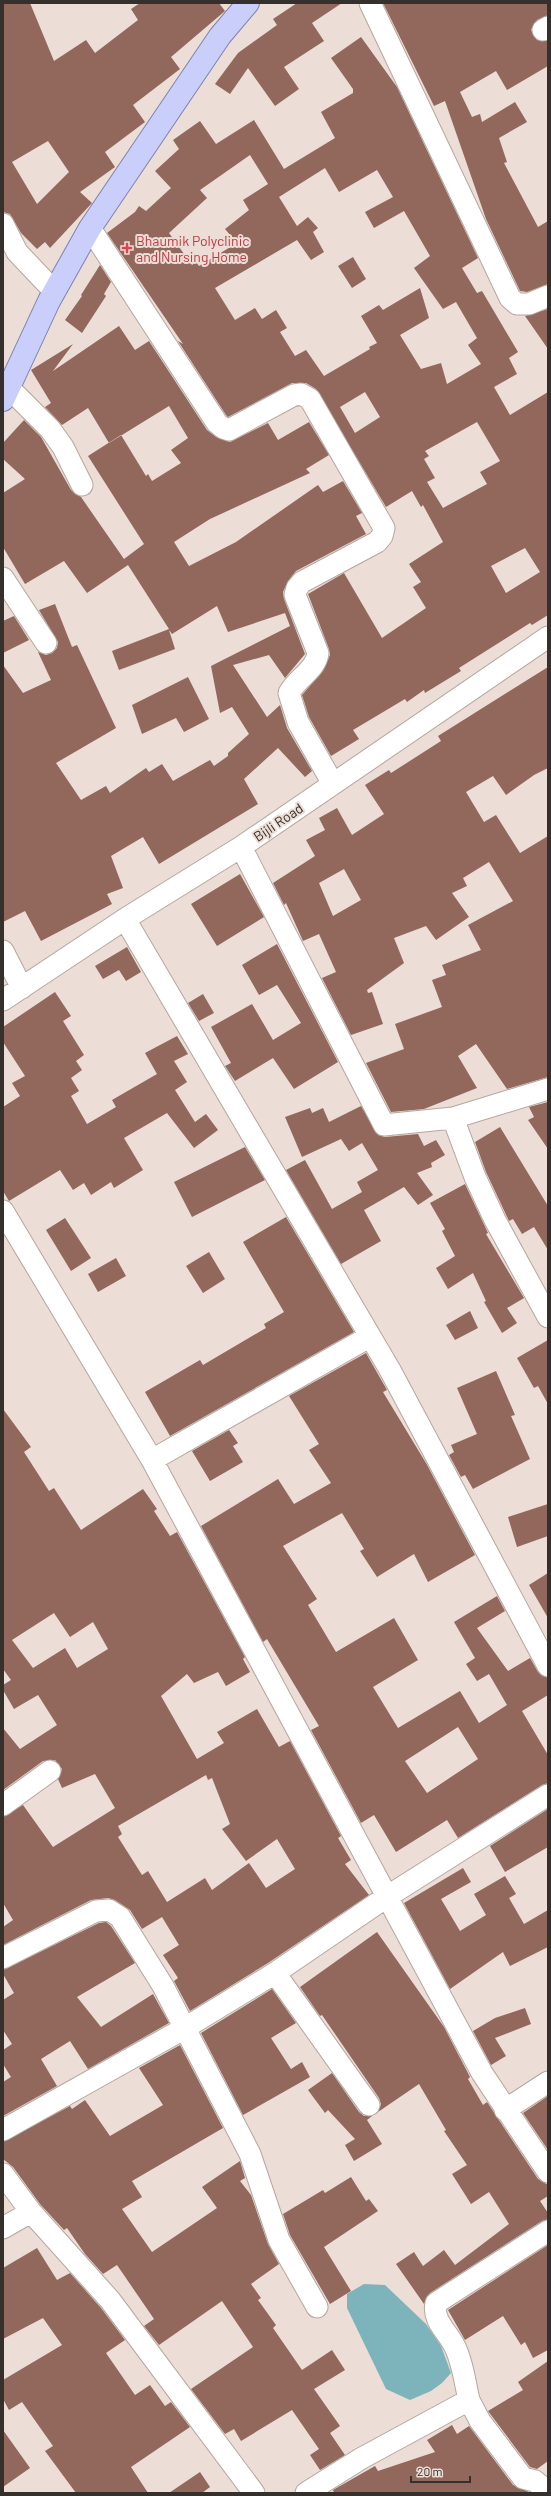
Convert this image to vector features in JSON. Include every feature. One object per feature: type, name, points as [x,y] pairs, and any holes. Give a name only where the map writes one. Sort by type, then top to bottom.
[{"type":"main road","points":[[6,394],[54,291],[90,228],[220,36],[248,3]]},
{"type":"street","points":[[370,3],[510,298],[517,304],[529,304],[548,296]]},
{"type":"street","points":[[3,224],[10,249],[54,291]]},
{"type":"street","points":[[90,228],[217,423],[223,428],[229,430],[294,395],[301,394],[310,399],[384,528],[382,536],[377,542],[302,582],[297,588],[297,602],[318,653],[313,667],[294,685],[289,693],[298,722],[333,784]]},
{"type":"street","points":[[6,394],[50,429],[63,447],[82,484]]},
{"type":"street","points":[[3,578],[46,643]]},
{"type":"street","name":"Bijli Road","points":[[3,1000],[125,919],[241,847],[548,637]]},
{"type":"street","points":[[241,847],[384,1125],[453,1118],[548,1089]]},
{"type":"street","points":[[125,919],[369,1337],[390,1370],[548,1666]]},
{"type":"street","points":[[3,952],[22,988]]},
{"type":"street","points":[[453,1118],[475,1177],[494,1220],[548,1317]]},
{"type":"street","points":[[3,1211],[152,1460],[385,1898],[482,2074],[548,2172]]},
{"type":"street","points":[[152,1460],[369,1337]]},
{"type":"street","points":[[3,1805],[50,1771]]},
{"type":"street","points":[[3,2130],[185,2028],[275,1973],[385,1898],[548,1795]]},
{"type":"street","points":[[3,1958],[96,1910],[114,1911],[120,1917],[155,1974],[185,2028],[250,2154],[280,2240],[317,2307]]},
{"type":"street","points":[[275,1973],[369,2105]]},
{"type":"street","points":[[505,2110],[548,2082]]},
{"type":"street","points":[[3,2174],[31,2212],[110,2300],[254,2493]]},
{"type":"street","points":[[3,2228],[31,2212]]},
{"type":"street","points":[[548,2230],[436,2303],[437,2319],[449,2336],[459,2355],[469,2400],[480,2421],[523,2478],[535,2481],[548,2492]]},
{"type":"street","points":[[306,2493],[362,2458],[469,2400]]},
{"type":"water","points":[[364,2284],[385,2285],[426,2324],[441,2346],[451,2373],[442,2383],[431,2391],[410,2400],[386,2389],[347,2308],[347,2294]]},
{"type":"building","points":[[3,3],[30,3],[54,61],[86,40],[95,53],[138,20],[131,9],[140,3],[219,3],[225,11],[171,57],[180,69],[133,105],[145,122],[105,152],[115,167],[80,192],[92,203],[50,248],[45,242],[37,249],[21,233],[10,214],[3,212]],"holes":[[[48,141],[69,172],[37,204],[12,162]]]},
{"type":"building","points":[[297,3],[342,3],[312,23],[324,41],[284,67],[299,89],[275,106],[248,68],[230,94],[215,84],[238,53],[277,25],[273,19]]},
{"type":"building","points":[[383,3],[548,3],[548,15],[537,20],[531,30],[537,40],[548,41],[548,66],[507,90],[496,71],[460,92],[472,117],[480,114],[482,122],[515,102],[527,122],[499,138],[507,162],[504,163],[538,227],[548,221],[548,284],[527,292],[520,291],[486,219],[445,101],[434,106]]},
{"type":"building","points":[[361,37],[397,87],[478,258],[462,268],[477,293],[482,291],[518,352],[509,358],[517,374],[494,387],[510,415],[548,392],[548,615],[532,625],[530,623],[459,668],[461,671],[425,693],[424,690],[407,702],[405,699],[353,730],[359,739],[331,756],[309,717],[302,695],[323,671],[330,655],[308,594],[344,573],[382,638],[426,608],[413,587],[421,582],[409,564],[443,542],[423,505],[421,507],[412,491],[386,507],[316,389],[306,383],[292,383],[228,417],[178,341],[183,344],[107,233],[135,212],[139,206],[146,211],[171,188],[155,171],[179,149],[173,140],[200,121],[216,144],[254,120],[284,169],[335,138],[321,112],[353,93],[353,89],[331,58]],"holes":[[[250,155],[268,184],[243,200],[249,210],[225,229],[237,243],[199,266],[196,262],[192,265],[169,233],[207,198],[200,190]],[[325,168],[339,192],[377,170],[393,197],[365,212],[374,228],[404,211],[430,256],[414,268],[443,309],[456,302],[477,338],[468,345],[481,364],[447,384],[441,363],[421,369],[400,335],[429,318],[420,288],[383,310],[379,305],[361,316],[377,343],[369,347],[370,349],[324,376],[306,350],[295,356],[280,332],[287,328],[276,310],[262,319],[255,308],[235,320],[215,288],[297,240],[311,260],[324,252],[313,232],[318,228],[308,217],[297,226],[279,197]],[[365,392],[380,417],[355,433],[340,407]],[[477,422],[500,461],[480,472],[487,484],[443,508],[427,482],[435,478],[424,459],[429,456],[425,451]],[[525,548],[540,572],[506,593],[491,566]]]},
{"type":"building","points":[[353,257],[366,279],[352,288],[338,266]]},
{"type":"building","points":[[100,265],[111,282],[104,294],[106,296],[82,333],[65,320],[82,296],[81,295]]},
{"type":"building","points":[[548,309],[548,349],[525,316]]},
{"type":"building","points":[[119,326],[135,350],[149,341],[207,430],[216,437],[230,442],[268,423],[278,440],[309,422],[329,455],[306,469],[310,473],[210,519],[174,542],[189,566],[236,542],[318,485],[323,492],[343,481],[362,513],[356,516],[366,534],[296,571],[288,581],[283,592],[284,599],[305,654],[285,678],[269,655],[233,665],[267,717],[280,705],[287,728],[312,771],[305,777],[278,748],[244,779],[258,804],[159,864],[143,837],[111,856],[123,888],[107,894],[112,904],[41,941],[25,911],[3,922],[3,665],[23,693],[51,680],[38,652],[46,655],[52,653],[57,648],[58,642],[39,610],[55,604],[72,647],[77,645],[116,728],[56,763],[81,800],[106,786],[110,793],[146,768],[149,772],[162,764],[173,781],[210,760],[214,766],[228,756],[228,753],[249,734],[232,707],[220,713],[211,666],[290,626],[285,613],[228,632],[217,606],[172,634],[169,630],[175,649],[119,670],[112,651],[169,629],[128,565],[87,593],[64,561],[25,584],[3,547],[3,493],[25,479],[3,459],[3,443],[24,420],[41,437],[71,490],[81,497],[124,559],[144,544],[88,456],[109,443],[88,408],[62,425],[45,407],[51,403],[31,370],[73,344],[53,371]],"holes":[[[169,406],[188,438],[171,450],[181,463],[152,481],[148,474],[146,476],[121,435]]]},
{"type":"building","points":[[14,616],[29,640],[3,653],[3,621]]},
{"type":"building","points":[[548,667],[548,768],[534,775],[506,795],[493,776],[466,792],[484,822],[496,815],[520,853],[548,836],[548,1077],[507,1089],[476,1044],[458,1056],[477,1088],[424,1109],[391,1112],[366,1063],[404,1049],[395,1024],[442,1007],[432,980],[446,975],[442,965],[481,950],[468,925],[513,901],[489,862],[463,878],[467,886],[452,893],[469,917],[436,940],[426,926],[394,938],[404,963],[367,990],[368,993],[372,992],[383,1024],[351,1035],[322,978],[336,972],[319,934],[303,941],[286,903],[284,905],[273,883],[315,856],[306,840],[325,830],[319,818],[337,808],[352,835],[384,814],[365,785],[389,770],[391,773],[441,741],[438,736]],"holes":[[[344,869],[361,900],[333,916],[319,883]]]},
{"type":"building","points":[[188,677],[209,719],[184,732],[176,718],[142,734],[132,705]]},
{"type":"building","points":[[240,874],[264,917],[217,946],[191,904]]},
{"type":"building","points":[[277,944],[338,1062],[294,1089],[273,1058],[235,1081],[225,1066],[231,1063],[211,1027],[252,1004],[273,1040],[301,1023],[277,985],[259,995],[242,965]]},
{"type":"building","points":[[127,947],[141,972],[126,981],[119,970],[103,979],[95,966]]},
{"type":"building","points":[[55,992],[71,1016],[63,1021],[84,1055],[76,1061],[82,1070],[71,1078],[79,1091],[71,1096],[87,1124],[116,1107],[112,1100],[157,1074],[145,1053],[177,1036],[188,1054],[174,1061],[187,1082],[175,1090],[195,1122],[206,1114],[218,1130],[194,1148],[167,1113],[124,1138],[143,1170],[114,1188],[111,1182],[91,1195],[84,1183],[73,1190],[60,1170],[9,1201],[3,1191],[3,1107],[20,1096],[12,1083],[25,1076],[3,1042],[3,1027]]},
{"type":"building","points":[[203,994],[214,1013],[199,1021],[188,1003]]},
{"type":"building","points":[[548,1102],[548,1149],[528,1120],[534,1117],[529,1107]]},
{"type":"building","points":[[361,1106],[378,1135],[385,1137],[418,1134],[424,1146],[436,1140],[445,1155],[431,1163],[432,1167],[417,1173],[433,1195],[418,1205],[404,1187],[364,1210],[381,1241],[341,1264],[286,1170],[305,1160],[332,1209],[362,1192],[357,1182],[378,1170],[362,1143],[349,1151],[341,1139],[302,1157],[285,1117],[310,1108],[312,1113],[323,1108],[329,1122]]},
{"type":"building","points":[[500,1127],[548,1206],[548,1250],[534,1227],[522,1234],[513,1219],[509,1221],[486,1172],[475,1142]]},
{"type":"building","points":[[245,1147],[265,1180],[192,1217],[174,1182]]},
{"type":"building","points":[[465,1184],[488,1233],[486,1234],[524,1298],[507,1308],[517,1323],[502,1333],[484,1302],[486,1301],[473,1273],[448,1289],[436,1268],[455,1256],[442,1231],[445,1229],[430,1203]]},
{"type":"building","points":[[286,1217],[354,1332],[170,1436],[145,1392],[200,1360],[203,1365],[266,1328],[264,1324],[284,1312],[243,1242]]},
{"type":"building","points":[[65,1218],[91,1258],[71,1271],[46,1230]]},
{"type":"building","points":[[209,1252],[225,1279],[203,1293],[186,1266]]},
{"type":"building","points":[[116,1258],[126,1276],[98,1292],[88,1274]]},
{"type":"building","points":[[470,1311],[478,1328],[455,1340],[446,1325]]},
{"type":"building","points":[[548,1340],[548,1404],[538,1386],[534,1388],[517,1358]]},
{"type":"building","points":[[366,1353],[387,1390],[383,1392],[426,1463],[475,1555],[428,1582],[414,1554],[377,1577],[360,1551],[364,1549],[342,1513],[283,1546],[317,1599],[308,1605],[336,1652],[394,1618],[418,1660],[373,1687],[398,1728],[460,1691],[479,1723],[507,1705],[489,1674],[477,1681],[466,1664],[475,1658],[454,1622],[497,1596],[505,1611],[477,1628],[508,1671],[530,1658],[538,1672],[548,1678],[548,1695],[522,1711],[548,1755],[548,1783],[542,1785],[458,1838],[447,1820],[396,1852],[374,1815],[361,1823],[311,1730],[319,1726],[267,1639],[263,1642],[201,1526],[278,1479],[294,1504],[331,1483],[309,1450],[319,1444],[289,1396]],"holes":[[[458,1727],[478,1759],[427,1793],[405,1761]]]},
{"type":"building","points":[[496,1371],[515,1415],[511,1416],[530,1459],[473,1489],[465,1475],[461,1477],[449,1455],[454,1452],[451,1445],[477,1434],[457,1388]]},
{"type":"building","points":[[3,1409],[31,1447],[24,1452],[49,1491],[54,1488],[81,1530],[143,1489],[157,1509],[154,1511],[170,1536],[177,1532],[245,1657],[243,1659],[250,1672],[226,1686],[218,1672],[194,1683],[187,1674],[161,1696],[197,1759],[224,1743],[217,1732],[257,1709],[279,1747],[290,1741],[341,1836],[338,1838],[351,1860],[345,1864],[369,1895],[268,1963],[190,2011],[174,1981],[178,1978],[163,1955],[179,1945],[162,1917],[142,1929],[130,1910],[115,1900],[108,1898],[91,1900],[3,1945],[3,1927],[13,1920],[3,1903],[3,1817],[23,1805],[53,1847],[115,1808],[95,1774],[62,1788],[58,1779],[62,1769],[55,1760],[43,1761],[3,1790],[3,1728],[20,1749],[57,1725],[38,1695],[14,1709],[3,1690],[3,1685],[11,1680],[3,1669]],"holes":[[[54,1613],[70,1637],[93,1622],[108,1649],[77,1668],[65,1648],[33,1668],[12,1640]],[[206,1775],[208,1780],[212,1778],[230,1824],[222,1829],[246,1861],[277,1839],[295,1869],[266,1888],[249,1863],[212,1890],[205,1878],[167,1902],[148,1871],[142,1875],[118,1837],[122,1834],[118,1826]]]},
{"type":"building","points":[[229,1430],[238,1443],[233,1446],[243,1462],[210,1481],[192,1451]]},
{"type":"building","points":[[548,1504],[548,1536],[517,1547],[508,1517]]},
{"type":"building","points":[[548,1573],[548,1618],[529,1585]]},
{"type":"building","points":[[548,1809],[548,1847],[505,1872],[490,1846]]},
{"type":"building","points":[[463,1868],[471,1882],[441,1899],[460,1931],[486,1915],[474,1894],[505,1876],[516,1894],[509,1898],[524,1924],[548,1910],[548,1947],[510,1966],[503,1952],[450,1989],[404,1903]]},
{"type":"building","points":[[106,1922],[111,1926],[135,1963],[77,1997],[101,2027],[153,1994],[169,2023],[88,2069],[70,2041],[41,2059],[57,2086],[3,2116],[3,2082],[11,2077],[3,2064],[3,2050],[12,2044],[3,2030],[3,2000],[14,1993],[3,1974],[3,1970],[99,1923]]},
{"type":"building","points":[[377,1932],[444,2027],[470,2077],[468,2079],[483,2105],[487,2102],[538,2179],[548,2185],[548,2196],[540,2201],[548,2213],[548,2219],[542,2221],[430,2293],[424,2304],[396,2264],[414,2252],[423,2266],[444,2250],[455,2265],[509,2224],[489,2192],[471,2204],[452,2174],[467,2165],[444,2131],[446,2130],[419,2084],[378,2112],[381,2104],[379,2098],[322,2015],[320,2016],[300,1987]]},
{"type":"building","points":[[272,1989],[296,2023],[271,2038],[291,2069],[302,2062],[310,2077],[243,2115],[201,2033]]},
{"type":"building","points":[[525,2008],[531,2024],[495,2038],[506,2056],[491,2065],[473,2031],[495,2018]]},
{"type":"building","points":[[180,2045],[223,2128],[132,2181],[142,2197],[122,2209],[152,2252],[217,2208],[202,2187],[240,2161],[245,2178],[240,2181],[251,2195],[268,2244],[279,2264],[251,2284],[261,2298],[258,2300],[276,2325],[273,2328],[302,2370],[332,2350],[345,2370],[314,2389],[340,2426],[330,2433],[345,2455],[320,2470],[310,2455],[319,2449],[292,2410],[241,2441],[234,2429],[225,2434],[191,2389],[253,2347],[222,2301],[159,2345],[144,2326],[154,2319],[117,2265],[103,2274],[85,2254],[67,2228],[64,2230],[40,2204],[13,2167],[3,2159],[3,2142],[70,2106],[72,2109],[85,2100],[110,2136],[163,2105],[139,2068]]},
{"type":"building","points":[[332,2073],[359,2112],[364,2116],[372,2116],[367,2120],[382,2144],[354,2161],[345,2145],[355,2139],[328,2110],[325,2113],[308,2090]]},
{"type":"building","points":[[548,2096],[548,2150],[523,2113]]},
{"type":"building","points":[[351,2177],[366,2201],[369,2199],[378,2211],[324,2247],[351,2291],[330,2304],[290,2235],[283,2214],[323,2190],[325,2193]]},
{"type":"building","points":[[548,2245],[548,2350],[533,2358],[525,2342],[521,2345],[503,2316],[465,2340],[448,2310]]},
{"type":"building","points":[[37,2248],[57,2280],[70,2273],[101,2308],[125,2340],[106,2353],[135,2395],[150,2385],[165,2406],[171,2402],[190,2427],[131,2467],[148,2493],[76,2493],[45,2451],[53,2446],[22,2402],[9,2410],[3,2399],[3,2380],[62,2345],[43,2318],[3,2339],[3,2268]]},
{"type":"building","points":[[548,2361],[548,2461],[537,2469],[530,2467],[488,2411],[523,2390],[518,2382]]},
{"type":"building","points":[[452,2425],[457,2434],[469,2426],[513,2485],[531,2493],[334,2493],[333,2490],[375,2466],[378,2471],[435,2452],[427,2440]]},
{"type":"building","points":[[3,2430],[30,2468],[3,2487]]},
{"type":"building","points":[[200,2472],[210,2487],[202,2493],[169,2493]]},
{"type":"place","name":"Bhaumik Polyclinic and Nursing Home","points":[[127,248]]}]
